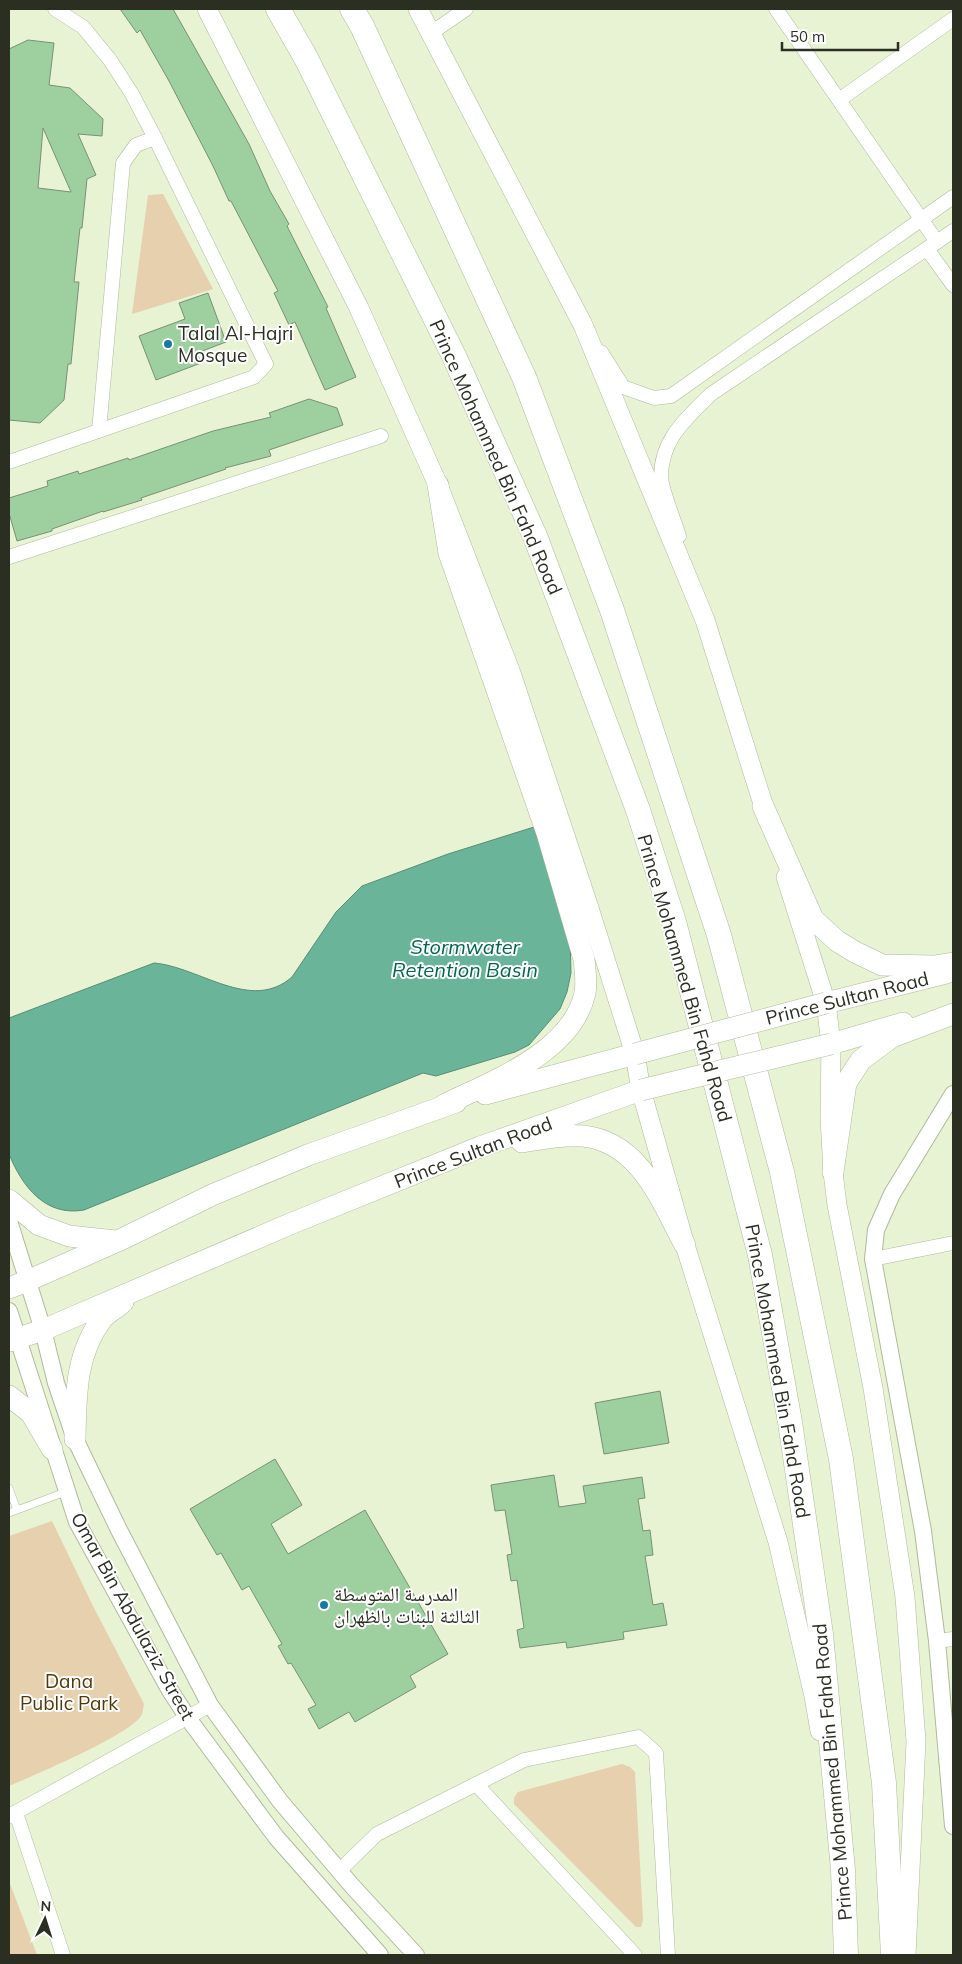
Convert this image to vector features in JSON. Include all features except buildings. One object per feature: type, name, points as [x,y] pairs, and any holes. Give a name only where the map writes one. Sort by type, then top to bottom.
[{"type":"highway","name":"Prince Mohammed Bin Fahd Road","points":[[278,9],[306,58],[454,356],[535,536],[638,810],[674,922],[760,1255],[790,1422],[821,1634],[843,1870],[846,1955]]},
{"type":"highway","points":[[357,14],[524,376],[612,610],[719,935],[782,1172],[841,1459],[884,1784],[893,1955]]},
{"type":"main road","points":[[207,9],[358,306],[438,485],[511,673],[635,1054],[641,1090],[684,1245],[778,1542],[814,1696],[843,1870]]},
{"type":"main road","points":[[418,9],[583,325],[705,620],[826,1003],[831,1044],[830,1118],[837,1205],[873,1388],[905,1597],[916,1741],[906,1955]]},
{"type":"main road","points":[[438,485],[449,553],[547,833],[584,958],[586,976],[585,994],[578,1013],[565,1032],[534,1059],[444,1105]]},
{"type":"main road","points":[[763,806],[814,919],[837,941],[882,965],[934,966],[953,964]]},
{"type":"main road","name":"Prince Sultan Road","points":[[18,1284],[118,1241],[221,1191],[308,1155],[444,1105],[953,971]]},
{"type":"main road","name":"Prince Sultan Road","points":[[13,1339],[43,1330],[290,1224],[480,1147],[641,1090],[831,1044],[953,1009]]},
{"type":"main road","points":[[833,1172],[846,1083],[861,1060],[892,1037],[953,1014]]},
{"type":"main road","points":[[480,1147],[580,1135],[605,1141],[620,1148],[640,1167],[655,1188],[684,1245]]},
{"type":"main road","points":[[9,1200],[39,1225],[69,1236],[118,1241]]},
{"type":"main road","points":[[76,1439],[76,1396],[82,1356],[102,1318],[144,1287]]},
{"type":"main road","points":[[9,1396],[31,1413],[52,1449]]},
{"type":"street","points":[[9,462],[254,377],[266,364],[155,138],[110,60],[83,26],[55,9]]},
{"type":"street","points":[[431,33],[466,9]]},
{"type":"street","points":[[776,9],[922,219],[932,245],[953,285]]},
{"type":"street","points":[[839,100],[953,19]]},
{"type":"street","points":[[99,431],[123,163],[136,146],[155,138]]},
{"type":"street","points":[[583,325],[623,387],[654,398],[671,396],[953,197]]},
{"type":"street","points":[[705,620],[661,478],[666,448],[678,427],[711,394],[953,231]]},
{"type":"street","points":[[9,557],[381,436]]},
{"type":"street","points":[[953,1094],[892,1194],[876,1230],[873,1259],[945,1640],[953,1826]]},
{"type":"street","points":[[9,1221],[18,1284],[43,1330],[56,1382],[76,1439],[119,1530],[210,1705],[280,1801],[339,1871],[416,1955]]},
{"type":"street","points":[[873,1259],[953,1243]]},
{"type":"street","name":"Omar Bin Abdulaziz Street","points":[[9,1310],[13,1339],[68,1490],[77,1522],[169,1689],[188,1718],[276,1837],[380,1955]]},
{"type":"street","points":[[63,1955],[12,1815],[210,1705]]},
{"type":"street","points":[[339,1871],[376,1834],[524,1760],[638,1737],[656,1753],[668,1955]]},
{"type":"street","points":[[476,1784],[635,1955]]},
{"type":"lane","points":[[9,1488],[17,1510]]},
{"type":"lane","points":[[9,1513],[68,1490]]},
{"type":"green space","points":[[163,194],[213,289],[132,314],[148,195]]},
{"type":"green space","name":"Dana Public Park","points":[[52,1521],[93,1606],[144,1704],[143,1712],[133,1724],[119,1734],[38,1774],[9,1786],[9,1536]]},
{"type":"green space","points":[[622,1764],[630,1767],[635,1772],[643,1920],[641,1927],[636,1927],[514,1804],[514,1798],[518,1792]]},
{"type":"green space","points":[[9,1881],[37,1955],[9,1955]]},
{"type":"water","name":"Stormwater Retention Basin","points":[[534,827],[570,936],[571,973],[567,992],[560,1009],[529,1045],[515,1052],[436,1076],[423,1073],[84,1210],[70,1211],[58,1209],[37,1197],[28,1188],[9,1154],[9,1018],[154,963],[171,966],[242,989],[260,991],[276,987],[292,977],[336,912],[362,886],[448,854]]},
{"type":"place","name":"Talal Al-Hajri Mosque","points":[[168,344]]},
{"type":"place","name":"المدرسة المتوسطة الثالثة للبنات بالظهران","points":[[324,1605]]}]
